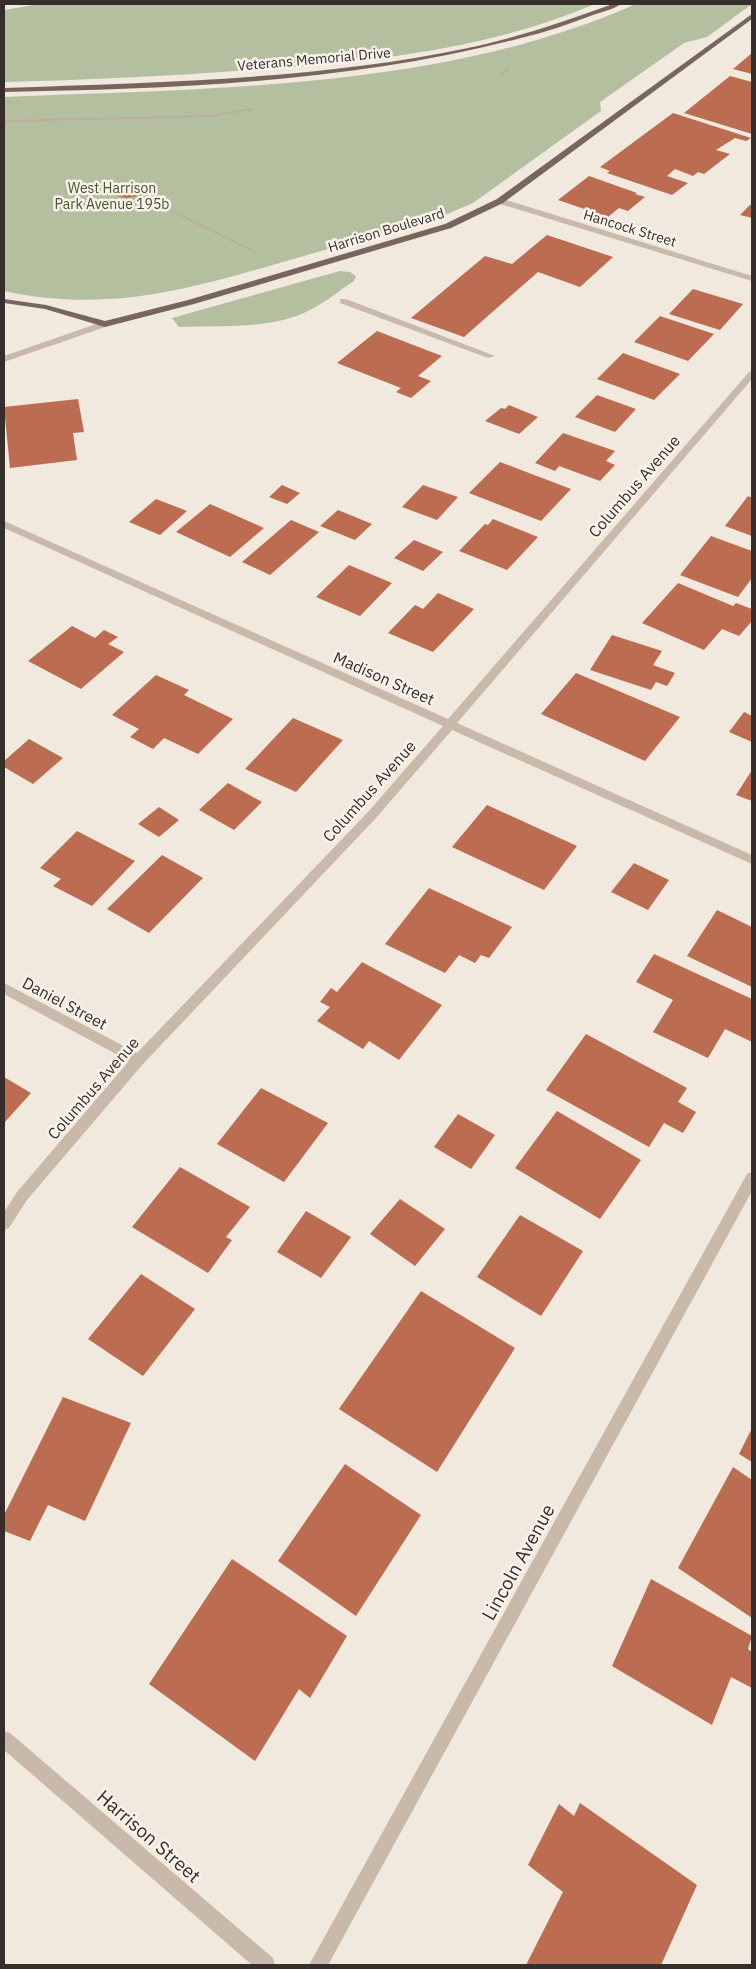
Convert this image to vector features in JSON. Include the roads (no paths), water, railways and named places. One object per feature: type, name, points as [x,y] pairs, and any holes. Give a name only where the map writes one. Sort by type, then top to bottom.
[{"type":"main road","name":"Veterans Memorial Drive","points":[[4,90],[224,80],[384,66],[432,59],[533,35],[618,4]]},
{"type":"main road","name":"Harrison Boulevard","points":[[106,324],[200,299],[448,226],[500,201],[752,16]]},
{"type":"main road","points":[[4,301],[46,307],[106,324]]},
{"type":"street","name":"Hancock Street","points":[[500,201],[752,279]]},
{"type":"street","points":[[343,302],[491,356]]},
{"type":"street","points":[[4,359],[106,324]]},
{"type":"street","name":"Columbus Avenue","points":[[4,1224],[22,1196],[138,1060],[372,815],[752,374]]},
{"type":"street","name":"Madison Street","points":[[4,524],[449,726],[752,860]]},
{"type":"street","name":"Daniel Street","points":[[4,988],[138,1060]]},
{"type":"street","name":"Lincoln Avenue","points":[[318,1965],[752,1178]]},
{"type":"street","name":"Harrison Street","points":[[4,1739],[266,1965]]},
{"type":"park label","name":"West Harrison Park Avenue 195b","points":[[112,196]]}]
